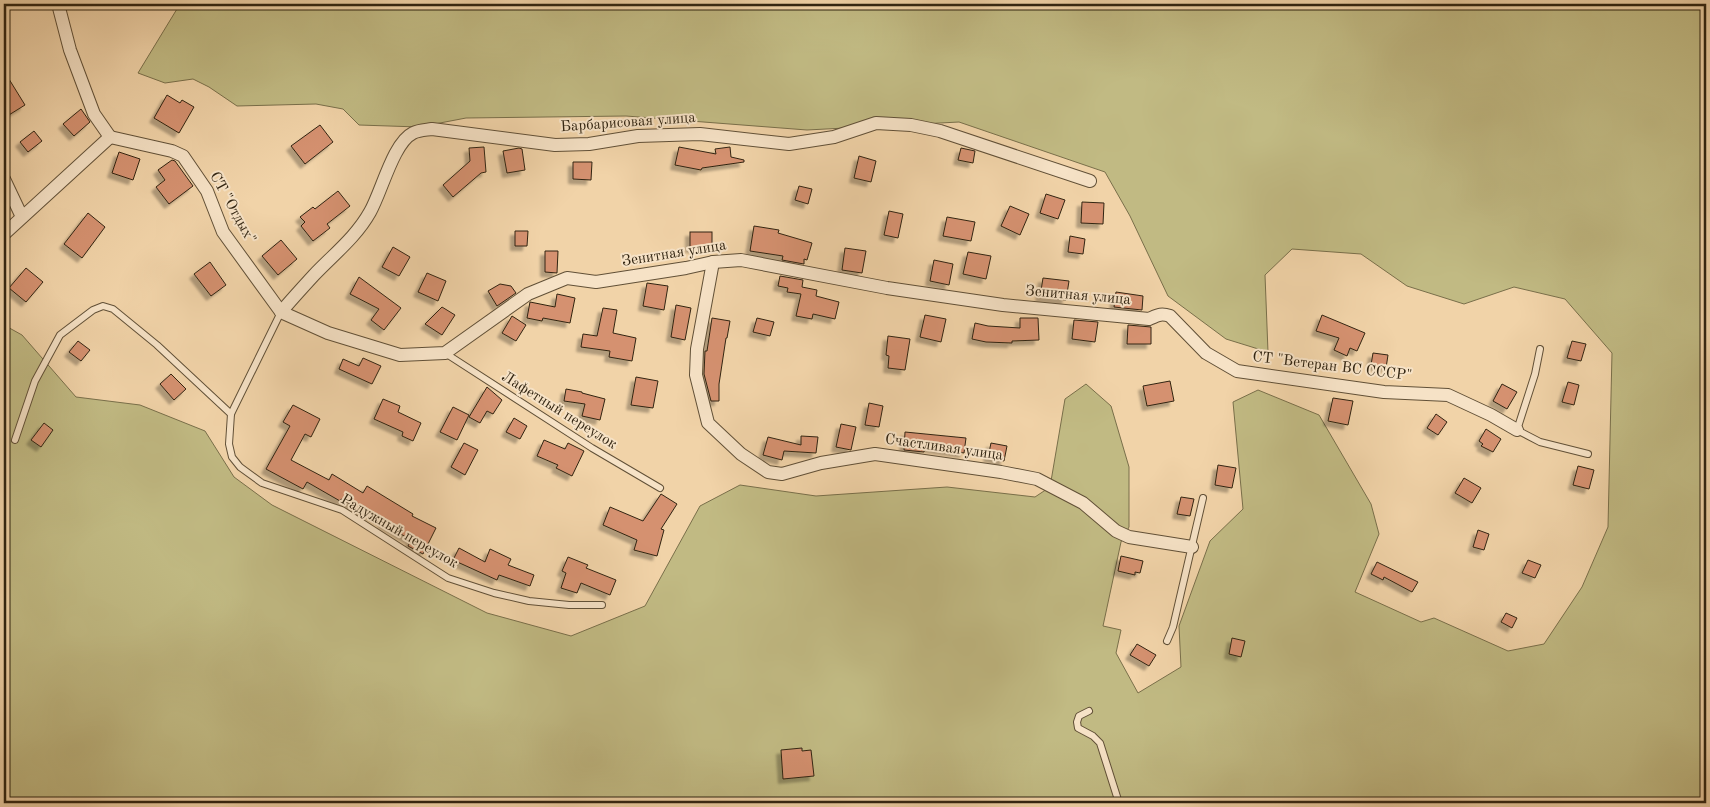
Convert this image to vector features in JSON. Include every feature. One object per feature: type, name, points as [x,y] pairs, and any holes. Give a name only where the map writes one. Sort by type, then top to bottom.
[{"type":"street","points":[[4,234],[110,138],[94,114],[70,50],[58,4]]},
{"type":"street","name":"Барбарисовая улица","points":[[281,312],[354,234],[370,213],[395,153],[404,140],[414,132],[432,129],[555,145],[589,144],[638,136],[700,134],[789,144],[834,137],[876,123],[911,125],[940,130],[1090,181]]},
{"type":"street","name":"СТ \"Отдых\"","points":[[110,138],[172,151],[183,156],[207,191],[224,232],[281,312]]},
{"type":"street","points":[[4,179],[22,217]]},
{"type":"street","name":"Зенитная улица","points":[[445,353],[528,294],[567,278],[596,282],[713,262],[741,260],[844,278],[887,288],[1003,305],[1149,319],[1156,315]]},
{"type":"street","name":"Счастливая улица","points":[[713,262],[697,349],[696,375],[708,423],[741,454],[768,472],[782,474],[821,463],[875,454],[1000,472],[1037,479],[1083,502],[1116,531],[1129,537],[1192,547]]},
{"type":"street","points":[[281,312],[328,333],[400,356],[445,353]]},
{"type":"street","name":"СТ \"Ветеран ВС СССР\"","points":[[1156,315],[1170,316],[1206,354],[1237,372],[1384,392],[1448,395],[1492,415],[1517,430]]},
{"type":"lane","points":[[15,440],[34,381],[60,334],[93,310],[103,306],[113,309],[157,345],[231,414]]},
{"type":"lane","name":"Радужный переулок","points":[[281,312],[231,414],[229,444],[232,456],[240,467],[262,483],[342,510],[448,578],[529,602],[602,605]]},
{"type":"lane","points":[[1540,349],[1535,374],[1517,430],[1540,442],[1588,454]]},
{"type":"lane","name":"Лафетный переулок","points":[[445,353],[592,448],[660,488]]},
{"type":"lane","points":[[1167,641],[1173,627],[1203,498]]},
{"type":"lane","points":[[1089,711],[1079,716],[1078,728],[1093,736],[1100,743],[1119,803]]},
{"type":"shaded area","points":[[180,4],[1706,4],[1706,803],[4,803],[4,325],[22,335],[76,397],[140,405],[205,431],[234,477],[272,505],[487,613],[571,636],[645,606],[700,506],[740,485],[816,496],[947,487],[1035,497],[1050,487],[1065,399],[1086,384],[1111,406],[1129,467],[1129,527],[1121,542],[1103,626],[1121,630],[1116,653],[1138,693],[1181,667],[1179,626],[1210,541],[1243,509],[1233,402],[1258,390],[1319,415],[1371,504],[1379,534],[1355,592],[1421,622],[1434,618],[1508,651],[1544,644],[1582,587],[1608,527],[1612,353],[1565,299],[1514,287],[1464,304],[1407,286],[1361,254],[1292,249],[1265,275],[1268,352],[1226,339],[1168,296],[1130,216],[1105,172],[959,122],[807,130],[626,116],[466,118],[419,127],[359,125],[343,109],[316,104],[237,106],[209,87],[193,79],[165,83],[138,73]]},
{"type":"building","points":[[4,71],[25,105],[4,118]]},
{"type":"building","points":[[167,95],[180,103],[182,100],[194,107],[179,133],[154,118]]},
{"type":"building","points":[[81,109],[90,122],[74,136],[63,124]]},
{"type":"building","points":[[320,125],[333,142],[305,164],[291,146]]},
{"type":"building","points":[[34,131],[42,141],[28,152],[20,142]]},
{"type":"building","points":[[484,147],[486,172],[481,173],[453,197],[443,185],[470,161],[469,148]]},
{"type":"building","points":[[679,147],[716,154],[715,149],[730,147],[731,157],[744,160],[744,162],[702,168],[701,170],[675,165]]},
{"type":"building","points":[[961,148],[975,151],[973,163],[958,160]]},
{"type":"building","points":[[522,149],[525,170],[507,173],[503,151]]},
{"type":"building","points":[[119,152],[140,159],[133,180],[112,173]]},
{"type":"building","points":[[859,156],[876,161],[871,182],[854,178]]},
{"type":"building","points":[[172,160],[175,161],[193,186],[169,204],[156,187],[165,180],[158,170]]},
{"type":"building","points":[[573,162],[592,162],[591,180],[573,179]]},
{"type":"building","points":[[799,186],[812,189],[808,204],[795,200]]},
{"type":"building","points":[[338,191],[350,206],[327,224],[330,228],[313,241],[301,226],[305,222],[300,217],[313,207],[315,209]]},
{"type":"building","points":[[1046,194],[1065,200],[1058,219],[1040,213]]},
{"type":"building","points":[[1082,202],[1104,203],[1103,224],[1081,223]]},
{"type":"building","points":[[1010,206],[1029,214],[1020,235],[1001,226]]},
{"type":"building","points":[[889,211],[903,214],[898,238],[884,235]]},
{"type":"building","points":[[88,213],[105,227],[82,258],[64,244]]},
{"type":"building","points":[[947,217],[975,222],[971,241],[943,236]]},
{"type":"building","points":[[754,226],[779,230],[778,233],[812,243],[807,260],[804,259],[804,264],[782,260],[783,256],[750,251]]},
{"type":"building","points":[[515,231],[528,231],[527,246],[515,246]]},
{"type":"building","points":[[690,232],[712,232],[712,248],[690,248]]},
{"type":"building","points":[[1070,236],[1085,239],[1083,254],[1068,252]]},
{"type":"building","points":[[281,240],[297,259],[278,275],[262,256]]},
{"type":"building","points":[[393,247],[410,257],[399,276],[382,267]]},
{"type":"building","points":[[845,248],[866,251],[862,273],[842,270]]},
{"type":"building","points":[[545,251],[558,251],[557,273],[545,272]]},
{"type":"building","points":[[968,252],[991,256],[986,279],[963,274]]},
{"type":"building","points":[[934,260],[953,264],[949,285],[930,281]]},
{"type":"building","points":[[210,262],[226,285],[211,296],[194,274]]},
{"type":"building","points":[[26,268],[43,282],[26,302],[9,288]]},
{"type":"building","points":[[427,273],[446,281],[438,301],[418,292]]},
{"type":"building","points":[[780,276],[803,280],[802,287],[817,290],[816,296],[839,302],[835,319],[813,314],[812,319],[796,316],[801,294],[787,292],[788,288],[778,286]]},
{"type":"building","points":[[359,277],[401,308],[384,330],[371,320],[379,309],[350,294]]},
{"type":"building","points":[[1043,278],[1069,281],[1066,300],[1040,297]]},
{"type":"building","points":[[647,283],[668,286],[664,310],[643,306]]},
{"type":"building","points":[[500,284],[511,286],[516,293],[497,306],[488,291]]},
{"type":"building","points":[[1116,292],[1143,296],[1142,310],[1114,307]]},
{"type":"building","points":[[557,294],[575,298],[570,323],[543,318],[542,321],[527,318],[530,302],[555,307]]},
{"type":"building","points":[[676,305],[691,308],[685,340],[671,337]]},
{"type":"building","points":[[442,307],[455,315],[442,335],[425,324]]},
{"type":"building","points":[[603,308],[617,310],[613,333],[636,338],[632,361],[609,357],[610,351],[581,347],[583,334],[597,336]]},
{"type":"building","points":[[925,315],[946,319],[941,342],[920,337]]},
{"type":"building","points":[[1322,315],[1365,333],[1357,351],[1350,348],[1347,356],[1334,350],[1339,338],[1316,331]]},
{"type":"building","points":[[512,316],[526,325],[516,341],[502,333]]},
{"type":"building","points":[[712,318],[730,321],[719,384],[719,401],[711,401],[704,374],[705,351],[707,351]]},
{"type":"building","points":[[757,318],[774,322],[770,336],[753,332]]},
{"type":"building","points":[[1020,318],[1038,318],[1039,340],[1012,341],[1012,343],[986,342],[972,339],[975,323],[988,326],[1020,328]]},
{"type":"building","points":[[1074,320],[1098,322],[1095,342],[1072,339]]},
{"type":"building","points":[[1128,325],[1151,327],[1151,344],[1127,344]]},
{"type":"building","points":[[888,336],[910,339],[905,370],[888,368],[889,356],[886,355]]},
{"type":"building","points":[[78,341],[90,350],[81,361],[69,352]]},
{"type":"building","points":[[1572,341],[1586,344],[1581,361],[1567,358]]},
{"type":"building","points":[[1373,353],[1388,355],[1386,368],[1371,365]]},
{"type":"building","points":[[363,358],[381,366],[372,384],[339,369],[343,359],[359,366]]},
{"type":"building","points":[[171,374],[186,389],[174,400],[160,384]]},
{"type":"building","points":[[636,377],[658,381],[653,408],[631,405]]},
{"type":"building","points":[[1170,381],[1174,401],[1147,406],[1143,386]]},
{"type":"building","points":[[1568,382],[1579,385],[1574,405],[1562,402]]},
{"type":"building","points":[[1502,384],[1517,392],[1507,409],[1493,401]]},
{"type":"building","points":[[487,387],[502,400],[493,414],[487,411],[480,423],[469,417]]},
{"type":"building","points":[[566,389],[605,399],[600,420],[582,416],[585,404],[564,401]]},
{"type":"building","points":[[1333,398],[1353,401],[1348,425],[1328,421]]},
{"type":"building","points":[[383,399],[400,406],[398,412],[421,423],[413,441],[402,436],[403,432],[374,419]]},
{"type":"building","points":[[869,403],[883,406],[879,427],[865,425]]},
{"type":"building","points":[[293,405],[320,419],[311,437],[305,434],[291,460],[329,480],[332,474],[363,493],[367,486],[413,514],[412,516],[436,528],[423,554],[408,546],[411,540],[382,523],[383,521],[341,499],[340,501],[307,482],[303,489],[266,469],[290,426],[283,422]]},
{"type":"building","points":[[453,407],[469,415],[457,440],[440,432]]},
{"type":"building","points":[[1436,414],[1447,422],[1438,435],[1427,428]]},
{"type":"building","points":[[514,418],[527,426],[520,439],[506,432]]},
{"type":"building","points":[[44,423],[53,430],[41,447],[31,440]]},
{"type":"building","points":[[841,424],[856,427],[851,450],[836,447]]},
{"type":"building","points":[[1486,429],[1501,439],[1493,452],[1481,446],[1483,444],[1479,441]]},
{"type":"building","points":[[905,432],[966,438],[964,453],[925,447],[924,452],[904,450]]},
{"type":"building","points":[[801,436],[818,437],[816,453],[784,451],[782,460],[763,455],[768,437],[801,445]]},
{"type":"building","points":[[544,440],[565,449],[568,443],[584,451],[572,476],[556,468],[558,465],[537,456]]},
{"type":"building","points":[[464,443],[478,450],[465,475],[451,467]]},
{"type":"building","points":[[991,443],[1007,446],[1004,461],[988,457]]},
{"type":"building","points":[[1218,465],[1236,468],[1232,488],[1215,485]]},
{"type":"building","points":[[1578,466],[1594,470],[1589,489],[1573,485]]},
{"type":"building","points":[[1464,478],[1481,488],[1472,503],[1455,493]]},
{"type":"building","points":[[661,494],[677,504],[661,529],[664,530],[657,556],[634,550],[637,540],[603,525],[610,507],[643,521]]},
{"type":"building","points":[[1181,497],[1194,499],[1190,516],[1177,514]]},
{"type":"building","points":[[1478,530],[1489,534],[1484,550],[1473,547]]},
{"type":"building","points":[[459,548],[485,562],[490,549],[511,559],[508,565],[534,575],[530,586],[499,575],[497,580],[453,560]]},
{"type":"building","points":[[1121,556],[1143,561],[1140,573],[1135,572],[1135,575],[1118,571]]},
{"type":"building","points":[[568,557],[588,565],[586,568],[616,580],[610,595],[581,583],[577,593],[561,588],[566,573],[562,571]]},
{"type":"building","points":[[1528,560],[1541,565],[1535,578],[1522,573]]},
{"type":"building","points":[[1377,562],[1418,582],[1412,592],[1384,577],[1383,580],[1371,574]]},
{"type":"building","points":[[1506,613],[1517,618],[1512,628],[1501,622]]},
{"type":"building","points":[[1232,638],[1245,641],[1241,657],[1229,654]]},
{"type":"building","points":[[1137,644],[1156,655],[1149,666],[1130,655]]},
{"type":"building","points":[[802,748],[802,751],[811,750],[814,776],[783,779],[781,750]]}]
